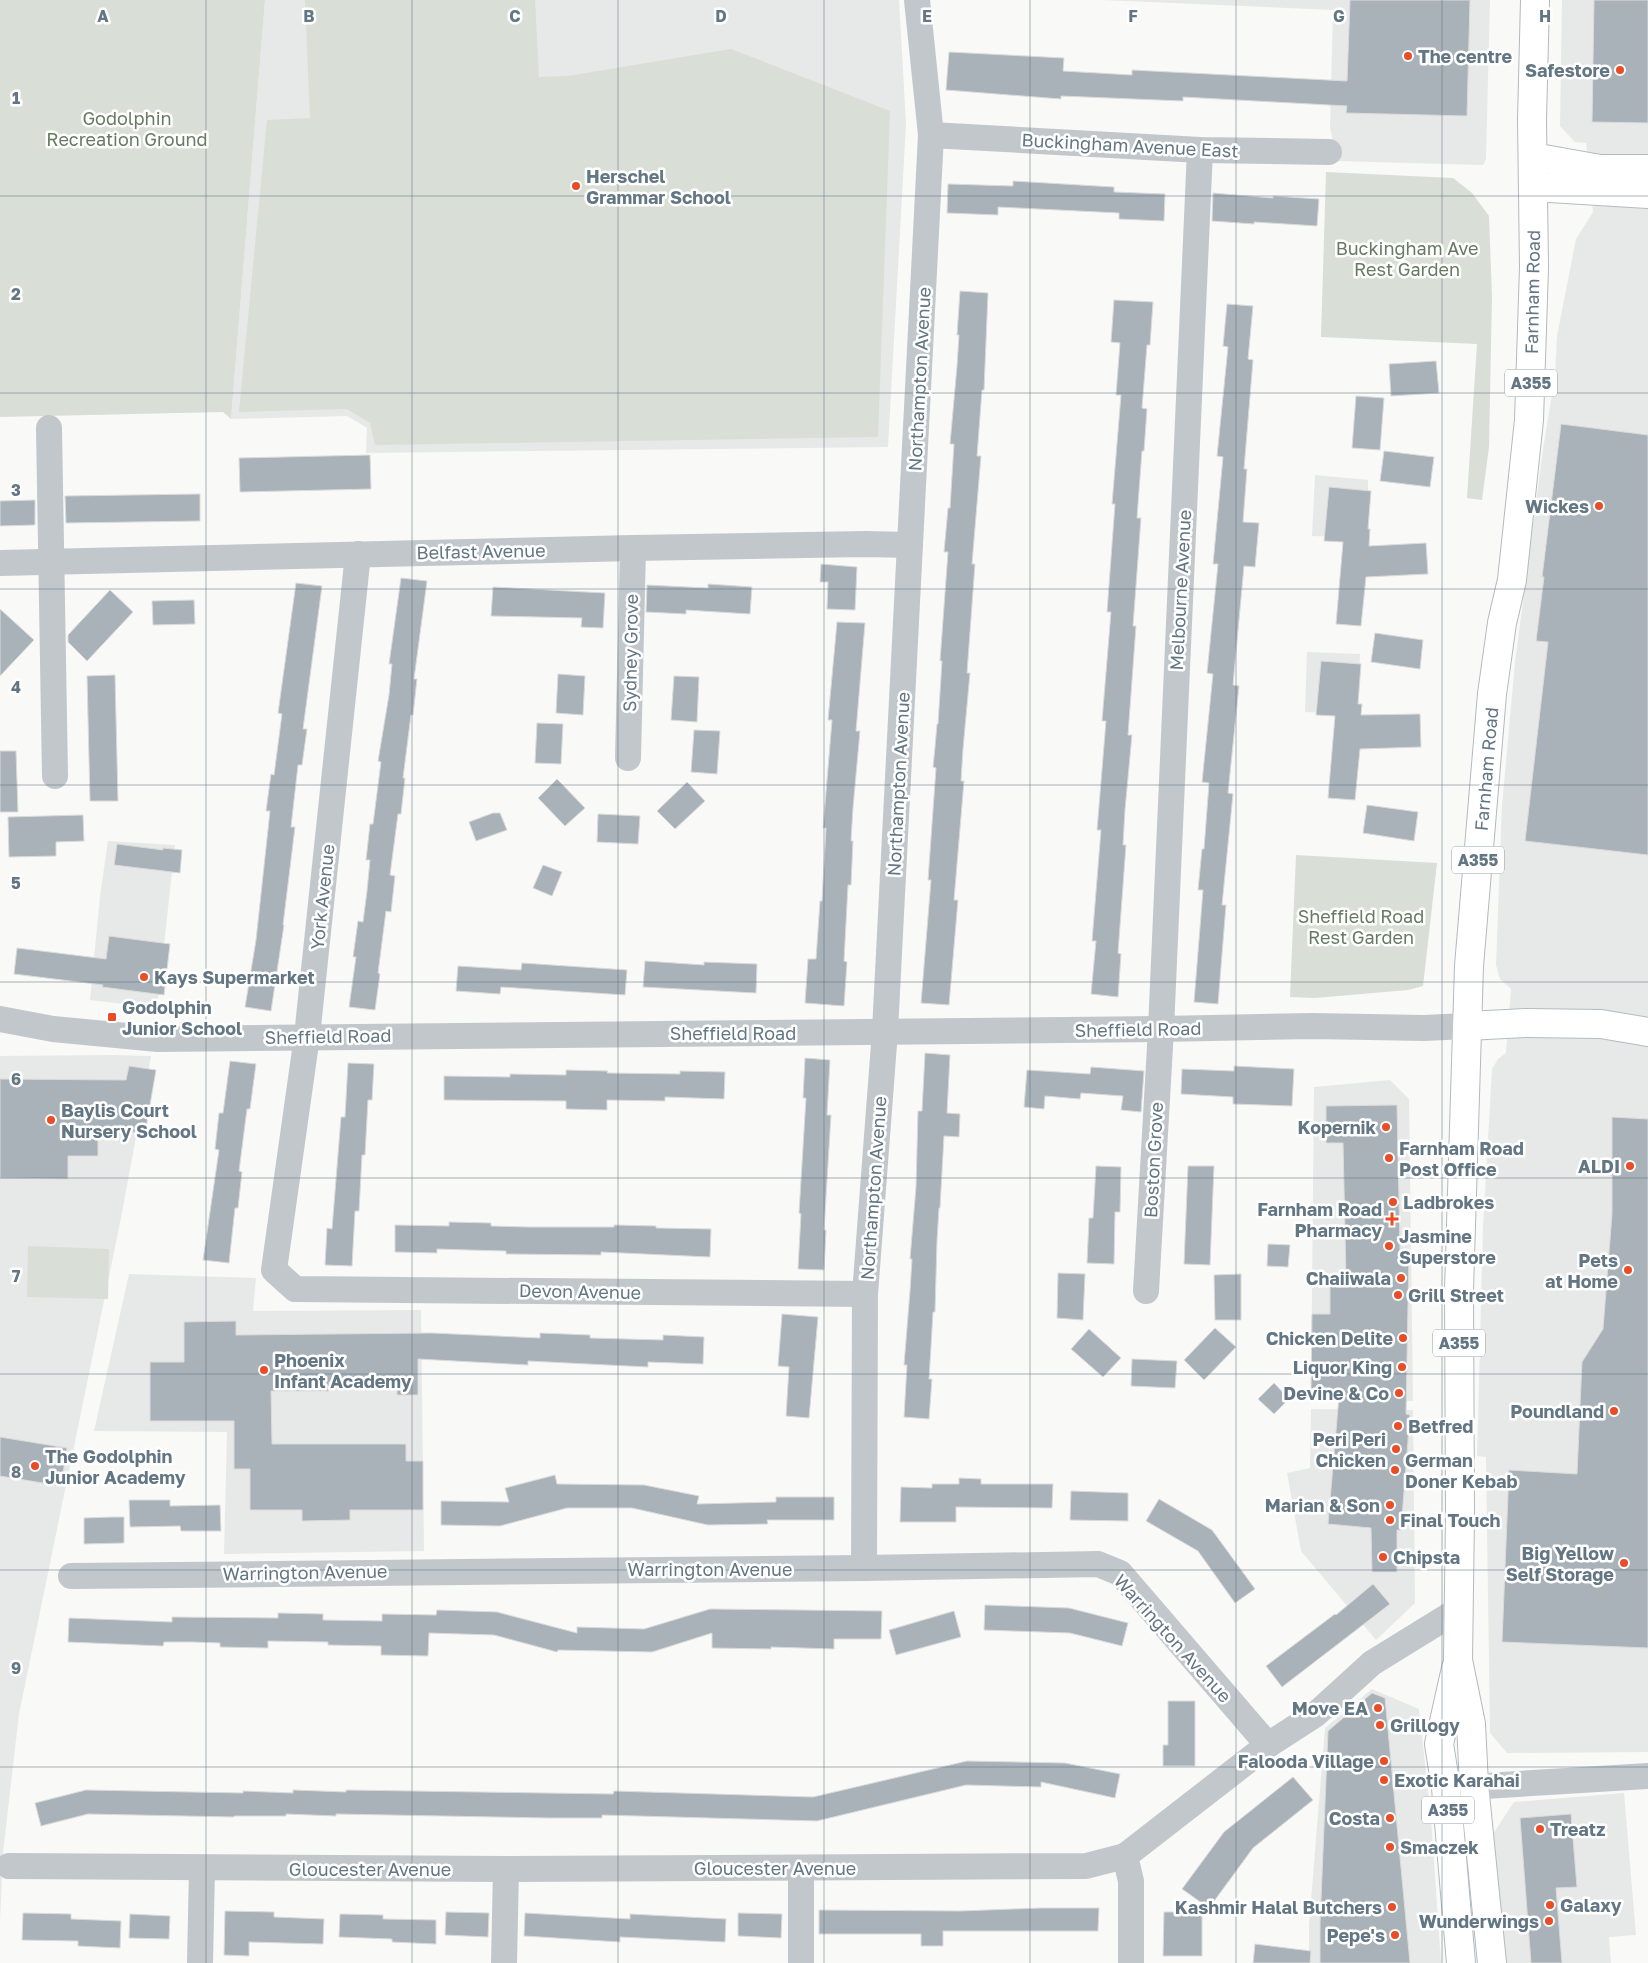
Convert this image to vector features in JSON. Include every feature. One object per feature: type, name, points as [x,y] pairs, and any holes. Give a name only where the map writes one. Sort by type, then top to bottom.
[{"type":"main road","name":"Farnham Road","points":[[1492,1963],[1474,1785],[1471,1724],[1458,1660],[1460,1516],[1459,1290],[1469,966],[1492,694],[1502,623],[1512,580],[1529,420],[1534,267],[1535,0]]},
{"type":"main road","points":[[1533,157],[1600,169],[1648,169]]},
{"type":"main road","points":[[1533,186],[1648,194]]},
{"type":"main road","points":[[1466,1026],[1526,1023],[1601,1024],[1648,1032]]},
{"type":"main road","name":"Farnham Road","points":[[1458,1660],[1439,1744],[1446,1788],[1461,1963]]},
{"type":"street","name":"Northampton Avenue","points":[[864,1568],[865,1294],[885,1031],[931,135],[917,0]]},
{"type":"street","name":"Buckingham Avenue East","points":[[931,135],[1200,150],[1328,152]]},
{"type":"street","name":"Melbourne Avenue","points":[[1161,1030],[1200,150]]},
{"type":"street","points":[[49,428],[55,776]]},
{"type":"street","name":"Belfast Avenue","points":[[0,563],[632,548],[910,545]]},
{"type":"street","name":"Sydney Grove","points":[[628,758],[632,548]]},
{"type":"street","name":"York Avenue","points":[[296,1289],[274,1270],[308,1036],[358,554]]},
{"type":"street","name":"Sheffield Road","points":[[0,1019],[53,1030],[158,1039],[308,1036],[1161,1030],[1313,1026],[1424,1028],[1466,1026]]},
{"type":"street","name":"Boston Grove","points":[[1146,1291],[1161,1030]]},
{"type":"street","name":"Devon Avenue","points":[[296,1289],[865,1294]]},
{"type":"street","name":"Warrington Avenue","points":[[72,1576],[1098,1564],[1120,1573],[1268,1745]]},
{"type":"street","name":"Gloucester Avenue","points":[[9,1866],[506,1869],[1086,1866],[1125,1856],[1268,1745],[1316,1714],[1372,1663],[1458,1610]]},
{"type":"street","points":[[1446,1788],[1648,1776]]},
{"type":"street","points":[[1125,1856],[1130,1881],[1131,1963]]},
{"type":"street","points":[[200,1963],[202,1868]]},
{"type":"street","points":[[801,1868],[801,1963]]},
{"type":"street","points":[[504,1963],[506,1869]]},
{"type":"shaded area","name":"Herschel Grammar School","points":[[265,0],[899,0],[906,124],[888,447],[366,453],[367,428],[347,416],[231,419]]},
{"type":"shaded area","points":[[1102,0],[1490,0],[1486,159],[1483,165],[1337,161],[1330,127],[1333,10]]},
{"type":"shaded area","points":[[1562,0],[1648,0],[1648,1752],[1507,1753],[1490,1733],[1486,1457],[1477,1456],[1483,1227],[1492,1069],[1498,1059],[1506,1053],[1511,989],[1500,979],[1496,965],[1502,806],[1515,662],[1543,449],[1555,376],[1557,336],[1576,239],[1593,212],[1586,143],[1575,142],[1560,126]]},
{"type":"shaded area","points":[[1315,475],[1368,480],[1366,538],[1312,536]]},
{"type":"shaded area","points":[[1307,652],[1360,654],[1357,714],[1305,712]]},
{"type":"shaded area","points":[[108,841],[175,845],[157,1008],[90,1000],[100,896]]},
{"type":"shaded area","name":"The Godolphin Junior Academy","points":[[0,1056],[151,1056],[121,1218],[19,1714],[3,1853],[0,1922]]},
{"type":"shaded area","points":[[1390,1080],[1409,1099],[1413,1401],[1311,1398],[1314,1087]]},
{"type":"shaded area","name":"Phoenix Infant Academy","points":[[129,1274],[256,1278],[253,1311],[421,1310],[424,1551],[224,1554],[227,1432],[94,1431]]},
{"type":"shaded area","points":[[1311,1409],[1413,1410],[1415,1603],[1376,1640],[1301,1551],[1287,1473],[1310,1468]]},
{"type":"shaded area","points":[[1372,1689],[1419,1709],[1431,1818],[1441,1963],[1309,1963],[1309,1925],[1325,1728]]},
{"type":"shaded area","points":[[1624,1793],[1636,1935],[1609,1937],[1611,1963],[1506,1963],[1493,1834],[1514,1802]]},
{"type":"green space","name":"Godolphin Recreation Ground","points":[[0,0],[265,0],[231,419],[223,412],[0,417]]},
{"type":"green space","name":"Herschel Grammar School","points":[[305,0],[535,0],[539,77],[568,76],[731,49],[890,111],[878,437],[375,445],[370,423],[347,409],[239,412],[267,120],[310,118]]},
{"type":"green space","name":"Buckingham Ave Rest Garden","points":[[1326,172],[1453,178],[1472,193],[1489,216],[1492,297],[1489,447],[1482,500],[1467,498],[1477,344],[1321,337]]},
{"type":"green space","name":"Sheffield Road Rest Garden","points":[[1296,855],[1437,863],[1423,986],[1408,990],[1315,998],[1290,997]]},
{"type":"green space","points":[[28,1246],[109,1249],[108,1299],[27,1297]]},
{"type":"building","points":[[1350,0],[1470,0],[1467,116],[1346,113],[1347,106],[1183,97],[1183,101],[1061,96],[1061,99],[946,90],[949,52],[1064,58],[1063,71],[1132,75],[1132,70],[1347,81]]},
{"type":"building","name":"Safestore","points":[[1594,0],[1648,0],[1648,123],[1592,122]]},
{"type":"building","points":[[1013,181],[1114,187],[1114,192],[1165,194],[1164,221],[1119,219],[1119,213],[998,207],[998,215],[947,213],[948,184],[1013,186]]},
{"type":"building","points":[[1213,193],[1273,198],[1273,196],[1319,199],[1317,226],[1212,221]]},
{"type":"building","points":[[960,291],[988,293],[984,390],[982,390],[977,456],[981,456],[972,564],[975,564],[967,673],[970,673],[961,781],[964,781],[954,900],[958,900],[949,1005],[921,1003],[931,880],[928,880],[936,768],[933,767],[942,661],[940,661],[948,552],[944,552],[948,508],[950,508],[954,444],[950,444],[957,366]]},
{"type":"building","points":[[1114,300],[1153,302],[1150,345],[1147,345],[1142,408],[1147,409],[1137,518],[1141,518],[1133,626],[1136,626],[1128,735],[1132,735],[1123,845],[1126,845],[1118,953],[1121,954],[1118,997],[1091,994],[1096,941],[1092,941],[1101,830],[1097,830],[1106,721],[1102,721],[1111,612],[1107,612],[1115,504],[1112,504],[1121,395],[1116,395],[1120,343],[1111,342]]},
{"type":"building","points":[[1227,304],[1253,306],[1248,359],[1253,360],[1244,469],[1247,469],[1243,522],[1259,523],[1255,567],[1244,566],[1233,685],[1239,686],[1228,793],[1233,794],[1222,905],[1226,905],[1218,1004],[1194,1002],[1203,890],[1198,890],[1202,849],[1204,849],[1209,783],[1202,782],[1213,674],[1207,673],[1218,564],[1213,564],[1223,457],[1217,456],[1228,347],[1223,346]]},
{"type":"building","points":[[1436,361],[1439,393],[1391,396],[1389,364]]},
{"type":"building","points":[[1356,396],[1384,398],[1380,450],[1352,448]]},
{"type":"building","points":[[1561,424],[1648,435],[1648,855],[1525,841],[1548,642],[1536,641]]},
{"type":"building","points":[[1384,451],[1434,457],[1430,487],[1380,481]]},
{"type":"building","points":[[370,455],[371,489],[240,492],[239,458]]},
{"type":"building","points":[[1329,487],[1371,491],[1368,529],[1370,529],[1369,546],[1426,543],[1428,574],[1366,577],[1361,626],[1336,624],[1343,542],[1324,541]]},
{"type":"building","points":[[200,494],[200,521],[66,523],[65,496]]},
{"type":"building","points":[[35,500],[35,525],[0,526],[0,501]]},
{"type":"building","points":[[821,564],[857,567],[855,610],[827,609],[828,582],[820,582]]},
{"type":"building","points":[[401,578],[427,581],[414,679],[417,679],[403,778],[405,778],[401,814],[398,814],[390,875],[395,876],[391,912],[386,911],[375,1010],[349,1007],[356,957],[353,957],[358,921],[363,922],[367,891],[370,860],[366,860],[381,762],[378,761],[389,695],[392,664],[389,664]]},
{"type":"building","points":[[296,583],[322,586],[303,729],[307,729],[302,765],[298,765],[291,827],[295,827],[284,925],[271,1011],[245,1007],[256,940],[270,811],[266,811],[271,774],[274,775],[282,714],[278,713]]},
{"type":"building","points":[[708,584],[752,587],[750,614],[686,610],[686,614],[646,612],[647,585],[708,588]]},
{"type":"building","points":[[493,587],[605,593],[603,628],[581,627],[582,618],[491,616]]},
{"type":"building","points":[[110,590],[133,612],[87,661],[68,642],[68,635]]},
{"type":"building","points":[[194,600],[195,624],[153,625],[152,601]]},
{"type":"building","points":[[0,609],[34,640],[0,676]]},
{"type":"building","points":[[837,622],[865,623],[856,731],[860,731],[851,841],[853,841],[851,885],[848,885],[844,961],[847,962],[844,1006],[805,1003],[808,959],[816,959],[820,901],[822,901],[826,828],[823,828],[832,720],[828,720]]},
{"type":"building","points":[[1375,633],[1423,640],[1420,669],[1371,662]]},
{"type":"building","points":[[1321,661],[1361,664],[1358,704],[1362,704],[1361,715],[1420,714],[1421,747],[1360,749],[1355,800],[1328,798],[1335,716],[1316,715]]},
{"type":"building","points":[[558,674],[585,676],[583,715],[556,713]]},
{"type":"building","points":[[115,675],[118,801],[90,801],[87,676]]},
{"type":"building","points":[[674,676],[699,677],[697,722],[671,720]]},
{"type":"building","points":[[537,723],[563,724],[561,764],[535,763]]},
{"type":"building","points":[[694,730],[720,731],[717,774],[691,772]]},
{"type":"building","points":[[0,751],[16,751],[18,812],[0,812]]},
{"type":"building","points":[[557,779],[585,808],[565,826],[538,798]]},
{"type":"building","points":[[687,782],[705,801],[675,829],[657,811]]},
{"type":"building","points":[[1367,805],[1418,812],[1414,841],[1363,833]]},
{"type":"building","points":[[493,813],[500,813],[507,830],[476,841],[469,822]]},
{"type":"building","points":[[598,814],[640,816],[638,844],[597,842]]},
{"type":"building","points":[[83,815],[84,841],[56,842],[56,856],[9,857],[8,817]]},
{"type":"building","points":[[117,844],[163,850],[163,848],[182,850],[180,873],[114,865]]},
{"type":"building","points":[[543,865],[562,872],[552,896],[533,888]]},
{"type":"building","points":[[109,936],[170,944],[164,995],[14,974],[17,948],[106,959]]},
{"type":"building","points":[[645,961],[704,965],[704,962],[757,964],[756,993],[643,987]]},
{"type":"building","points":[[522,963],[627,970],[625,995],[501,987],[500,994],[456,991],[458,966],[521,970]]},
{"type":"building","points":[[925,1053],[950,1055],[947,1113],[960,1114],[959,1137],[944,1136],[937,1241],[935,1312],[933,1312],[929,1379],[932,1379],[929,1419],[904,1417],[907,1365],[904,1365],[916,1187],[918,1111],[922,1111]]},
{"type":"building","points":[[805,1058],[830,1060],[827,1115],[831,1115],[824,1230],[826,1230],[824,1270],[798,1269],[801,1214],[799,1213],[806,1098],[803,1098]]},
{"type":"building","points":[[230,1061],[256,1064],[250,1109],[247,1109],[239,1171],[242,1172],[238,1208],[235,1208],[229,1263],[203,1260],[219,1150],[215,1149],[219,1113],[223,1113]]},
{"type":"building","points":[[348,1063],[374,1064],[372,1100],[368,1100],[365,1155],[362,1155],[359,1211],[355,1211],[352,1266],[325,1265],[327,1228],[332,1229],[341,1117],[345,1117]]},
{"type":"building","name":"Baylis Court Nursery School","points":[[129,1066],[156,1070],[145,1134],[104,1127],[103,1135],[98,1135],[98,1156],[68,1156],[68,1179],[0,1178],[0,1079],[126,1080]]},
{"type":"building","points":[[1234,1066],[1294,1069],[1292,1106],[1233,1104],[1233,1097],[1181,1094],[1182,1069],[1234,1071]]},
{"type":"building","points":[[1091,1067],[1144,1071],[1141,1112],[1121,1110],[1123,1096],[1081,1093],[1080,1099],[1045,1096],[1044,1109],[1024,1107],[1027,1070],[1090,1074]]},
{"type":"building","points":[[566,1070],[608,1071],[607,1073],[680,1074],[680,1071],[725,1072],[724,1099],[665,1097],[665,1101],[607,1100],[607,1110],[566,1109],[566,1101],[444,1100],[444,1076],[510,1077],[510,1074],[566,1075]]},
{"type":"building","points":[[1397,1105],[1400,1251],[1409,1252],[1406,1414],[1410,1415],[1401,1530],[1397,1530],[1397,1572],[1372,1572],[1371,1528],[1328,1524],[1339,1396],[1311,1394],[1312,1314],[1330,1314],[1330,1276],[1346,1276],[1343,1143],[1326,1143],[1326,1106]]},
{"type":"building","points":[[1612,1117],[1648,1119],[1648,1648],[1502,1642],[1509,1470],[1577,1474],[1582,1362],[1603,1329],[1612,1214]]},
{"type":"building","points":[[1096,1166],[1121,1167],[1120,1212],[1115,1212],[1114,1264],[1087,1263],[1089,1218],[1093,1218]]},
{"type":"building","points":[[1188,1166],[1214,1166],[1210,1265],[1184,1264]]},
{"type":"building","points":[[449,1222],[491,1223],[491,1226],[528,1227],[614,1227],[614,1225],[711,1229],[710,1257],[601,1252],[601,1255],[506,1254],[506,1251],[437,1249],[437,1253],[395,1252],[395,1225],[449,1226]]},
{"type":"building","points":[[1268,1244],[1290,1245],[1288,1267],[1267,1266]]},
{"type":"building","points":[[1058,1273],[1085,1274],[1083,1320],[1057,1318]]},
{"type":"building","points":[[1241,1274],[1241,1320],[1215,1320],[1214,1275]]},
{"type":"building","points":[[782,1314],[818,1317],[809,1418],[786,1416],[789,1367],[778,1366]]},
{"type":"building","points":[[236,1321],[236,1335],[432,1333],[540,1338],[540,1333],[590,1335],[590,1338],[663,1340],[663,1335],[704,1337],[703,1364],[648,1362],[648,1367],[528,1361],[528,1365],[418,1359],[418,1395],[397,1395],[397,1382],[329,1382],[329,1391],[271,1391],[272,1444],[406,1444],[406,1461],[423,1461],[423,1510],[350,1510],[350,1520],[302,1521],[302,1510],[250,1510],[250,1469],[234,1469],[234,1421],[150,1421],[150,1362],[184,1362],[184,1322]]},
{"type":"building","points":[[1215,1328],[1236,1347],[1204,1380],[1184,1360]]},
{"type":"building","points":[[1089,1329],[1121,1358],[1103,1377],[1071,1349]]},
{"type":"building","points":[[1132,1359],[1177,1361],[1175,1388],[1131,1386]]},
{"type":"building","points":[[1274,1383],[1289,1399],[1274,1414],[1258,1399]]},
{"type":"building","points":[[0,1437],[67,1448],[61,1486],[0,1476]]},
{"type":"building","points":[[555,1475],[557,1484],[644,1485],[699,1496],[697,1504],[776,1502],[776,1497],[834,1497],[834,1520],[767,1520],[768,1524],[708,1525],[632,1508],[567,1508],[500,1526],[441,1525],[441,1501],[509,1502],[505,1488]]},
{"type":"building","points":[[959,1478],[981,1479],[981,1484],[1053,1484],[1052,1508],[956,1507],[956,1522],[900,1522],[901,1487],[932,1488],[932,1484],[959,1484]]},
{"type":"building","points":[[1071,1491],[1128,1493],[1128,1521],[1070,1520]]},
{"type":"building","points":[[1159,1499],[1212,1530],[1255,1589],[1235,1603],[1198,1551],[1146,1521]]},
{"type":"building","points":[[129,1500],[170,1500],[170,1506],[220,1505],[221,1531],[181,1531],[180,1526],[130,1527]]},
{"type":"building","points":[[124,1517],[124,1543],[84,1544],[84,1518]]},
{"type":"building","points":[[1373,1584],[1390,1604],[1282,1687],[1266,1666],[1336,1615]]},
{"type":"building","points":[[985,1605],[1069,1608],[1128,1623],[1122,1646],[1070,1633],[984,1630]]},
{"type":"building","points":[[710,1609],[882,1611],[881,1639],[834,1639],[834,1649],[712,1648],[712,1633],[652,1652],[558,1650],[557,1652],[494,1635],[429,1633],[428,1656],[381,1655],[381,1646],[328,1645],[328,1642],[268,1641],[268,1648],[220,1647],[220,1643],[193,1642],[164,1642],[163,1646],[68,1642],[69,1618],[172,1622],[172,1617],[278,1618],[278,1613],[323,1614],[323,1620],[382,1621],[382,1614],[436,1615],[437,1610],[497,1612],[577,1633],[577,1627],[644,1629]]},
{"type":"building","points":[[954,1611],[961,1637],[896,1655],[889,1630]]},
{"type":"building","points":[[1372,1693],[1385,1698],[1410,1963],[1320,1963],[1328,1731]]},
{"type":"building","points":[[1168,1701],[1195,1701],[1195,1766],[1163,1766],[1163,1745],[1168,1745]]},
{"type":"building","points":[[967,1761],[1065,1763],[1120,1774],[1115,1798],[1041,1782],[1041,1787],[966,1785],[817,1821],[602,1815],[602,1818],[548,1818],[336,1814],[336,1816],[286,1814],[286,1816],[234,1817],[88,1814],[41,1826],[35,1803],[86,1790],[293,1793],[293,1790],[346,1792],[346,1790],[613,1794],[614,1791],[813,1797]]},
{"type":"building","points":[[1293,1777],[1313,1800],[1253,1848],[1209,1908],[1182,1889],[1224,1832]]},
{"type":"building","points":[[1571,1814],[1577,1887],[1556,1888],[1562,1963],[1531,1963],[1520,1818]]},
{"type":"building","points":[[1099,1908],[1098,1931],[943,1931],[943,1946],[921,1946],[921,1934],[819,1934],[819,1910],[960,1911]]},
{"type":"building","points":[[225,1911],[274,1912],[274,1917],[324,1919],[323,1944],[249,1942],[249,1956],[224,1955]]},
{"type":"building","points":[[446,1912],[489,1913],[488,1937],[445,1935]]},
{"type":"building","points":[[1164,1912],[1202,1912],[1202,1956],[1163,1956]]},
{"type":"building","points":[[23,1913],[71,1914],[71,1919],[121,1921],[120,1948],[78,1946],[78,1941],[22,1940]]},
{"type":"building","points":[[525,1913],[630,1919],[630,1914],[726,1919],[725,1942],[620,1937],[620,1942],[524,1936]]},
{"type":"building","points":[[738,1913],[782,1914],[781,1938],[738,1936]]},
{"type":"building","points":[[130,1914],[170,1916],[169,1939],[129,1938]]},
{"type":"building","points":[[340,1914],[383,1915],[383,1919],[436,1920],[436,1944],[392,1942],[392,1939],[339,1937]]},
{"type":"building","points":[[1255,1944],[1311,1951],[1310,1963],[1253,1963]]},
{"type":"place","name":"The centre","points":[[1408,56]]},
{"type":"place","name":"Safestore","points":[[1620,70]]},
{"type":"place","name":"Herschel Grammar School","points":[[576,186]]},
{"type":"place","name":"Wickes","points":[[1599,506]]},
{"type":"place","name":"Kays Supermarket","points":[[144,977]]},
{"type":"place","name":"Godolphin Junior School","points":[[112,1017]]},
{"type":"place","name":"Baylis Court Nursery School","points":[[51,1120]]},
{"type":"place","name":"Kopernik","points":[[1386,1127]]},
{"type":"place","name":"Farnham Road Post Office","points":[[1389,1158]]},
{"type":"place","name":"ALDI","points":[[1630,1166]]},
{"type":"place","name":"Ladbrokes","points":[[1393,1202]]},
{"type":"place","name":"Farnham Road Pharmacy","points":[[1392,1219]]},
{"type":"place","name":"Jasmine Superstore","points":[[1389,1246]]},
{"type":"place","name":"Pets at Home","points":[[1628,1270]]},
{"type":"place","name":"Chaiiwala","points":[[1401,1278]]},
{"type":"place","name":"Grill Street","points":[[1398,1295]]},
{"type":"place","name":"Chicken Delite","points":[[1403,1338]]},
{"type":"place","name":"Liquor King","points":[[1402,1367]]},
{"type":"place","name":"Phoenix Infant Academy","points":[[264,1370]]},
{"type":"place","name":"Devine & Co","points":[[1399,1393]]},
{"type":"place","name":"Poundland","points":[[1614,1411]]},
{"type":"place","name":"Betfred","points":[[1398,1426]]},
{"type":"place","name":"Peri Peri Chicken","points":[[1396,1449]]},
{"type":"place","name":"The Godolphin Junior Academy","points":[[35,1466]]},
{"type":"place","name":"German Doner Kebab","points":[[1395,1470]]},
{"type":"place","name":"Marian & Son","points":[[1390,1505]]},
{"type":"place","name":"Final Touch","points":[[1390,1520]]},
{"type":"place","name":"Chipsta","points":[[1383,1557]]},
{"type":"place","name":"Big Yellow Self Storage","points":[[1624,1563]]},
{"type":"place","name":"Move EA","points":[[1378,1708]]},
{"type":"place","name":"Grillogy","points":[[1380,1725]]},
{"type":"place","name":"Falooda Village","points":[[1384,1761]]},
{"type":"place","name":"Exotic Karahai","points":[[1384,1780]]},
{"type":"place","name":"Costa","points":[[1390,1818]]},
{"type":"place","name":"Treatz","points":[[1540,1829]]},
{"type":"place","name":"Smaczek","points":[[1390,1847]]},
{"type":"place","name":"Galaxy","points":[[1550,1905]]},
{"type":"place","name":"Kashmir Halal Butchers","points":[[1392,1907]]},
{"type":"place","name":"Wunderwings","points":[[1549,1921]]},
{"type":"place","name":"Pepe's","points":[[1395,1935]]}]
